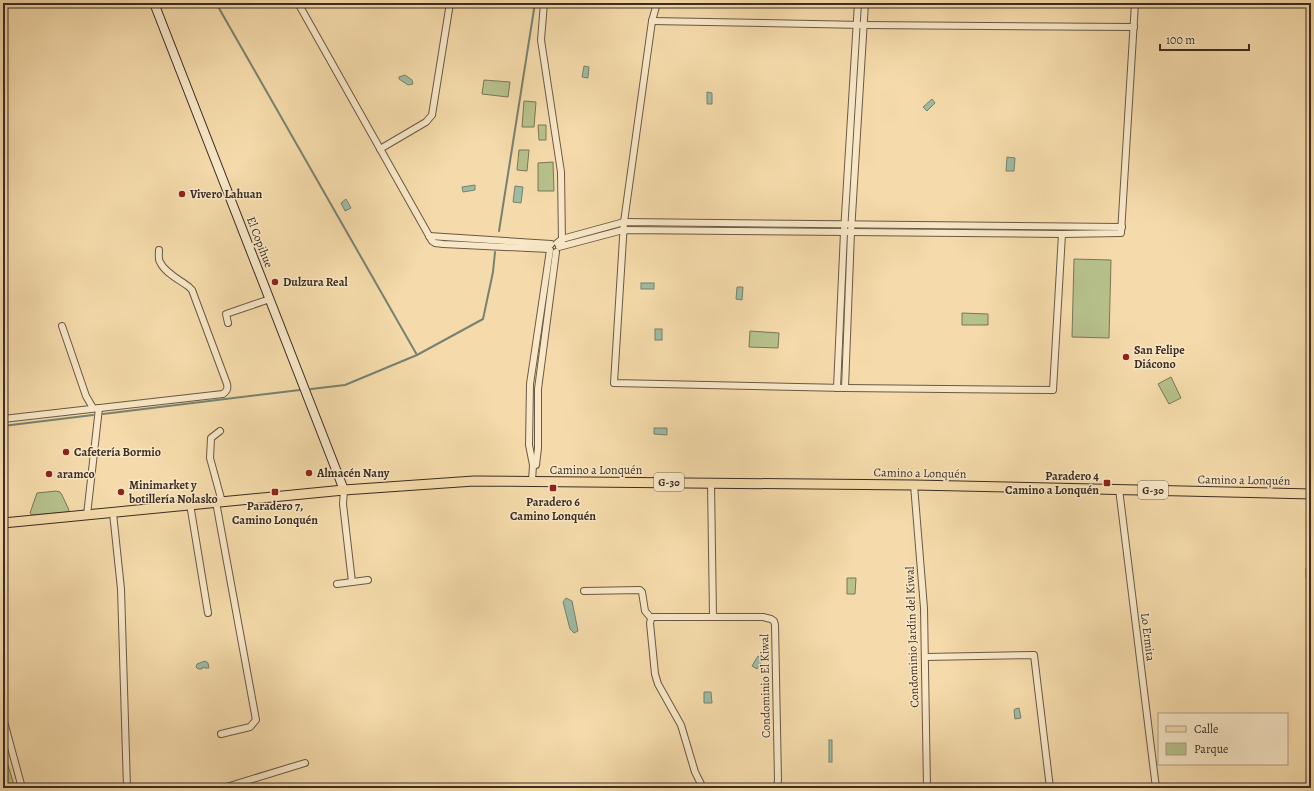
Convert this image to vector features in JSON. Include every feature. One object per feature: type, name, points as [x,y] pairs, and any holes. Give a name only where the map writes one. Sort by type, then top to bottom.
[{"type":"main road","name":"El Copihue","points":[[154,3],[344,490]]},
{"type":"main road","name":"Camino a Lonquén","points":[[3,523],[190,504],[463,481],[914,484],[1311,494]]},
{"type":"street","points":[[298,3],[429,236],[432,241],[439,244],[556,246],[623,230],[1062,234],[1122,230]]},
{"type":"street","points":[[380,149],[426,122],[432,115],[450,3]]},
{"type":"street","points":[[534,481],[538,398],[556,246],[562,172],[541,40],[544,3]]},
{"type":"street","points":[[657,3],[652,21],[623,230],[614,383],[837,388],[1053,390],[1062,234]]},
{"type":"street","points":[[837,388],[844,224],[858,3]]},
{"type":"street","points":[[844,388],[851,232],[865,3]]},
{"type":"street","points":[[1122,230],[1135,3]]},
{"type":"street","points":[[652,21],[857,25],[1134,27]]},
{"type":"street","points":[[556,246],[624,222],[852,224],[1122,230]]},
{"type":"street","points":[[3,419],[223,394],[228,388],[192,290],[166,270],[159,261],[159,250]]},
{"type":"street","points":[[228,323],[226,314],[270,299]]},
{"type":"street","points":[[62,326],[86,396],[96,408],[87,515]]},
{"type":"street","points":[[220,431],[210,438],[210,458],[219,502],[256,720],[250,727],[221,734]]},
{"type":"street","points":[[711,483],[713,616]]},
{"type":"street","name":"Condominio Jardín del Kiwal","points":[[914,484],[924,608],[927,788]]},
{"type":"street","name":"Lo Ermita","points":[[1119,489],[1156,788]]},
{"type":"street","points":[[344,490],[343,504],[352,582]]},
{"type":"street","points":[[190,504],[208,613]]},
{"type":"street","points":[[113,513],[121,589],[127,788]]},
{"type":"street","points":[[337,584],[368,580]]},
{"type":"street","points":[[584,591],[640,590],[642,592],[645,612],[651,618],[650,623],[655,674],[658,684],[681,725],[695,772],[703,788]]},
{"type":"street","name":"Condominio El Kiwal","points":[[651,618],[655,616],[713,616],[767,618],[775,622],[777,788]]},
{"type":"street","points":[[925,657],[1034,655],[1050,788]]},
{"type":"street","points":[[3,718],[22,788]]},
{"type":"street","points":[[223,788],[305,763]]},
{"type":"green space","points":[[484,80],[510,82],[508,97],[482,94]]},
{"type":"green space","points":[[524,101],[536,102],[534,127],[522,127]]},
{"type":"green space","points":[[538,125],[546,125],[546,140],[539,140]]},
{"type":"green space","points":[[519,150],[529,150],[527,171],[517,170]]},
{"type":"green space","points":[[553,162],[554,191],[538,191],[538,163]]},
{"type":"green space","points":[[1074,259],[1111,260],[1109,338],[1072,337]]},
{"type":"green space","points":[[962,313],[988,314],[988,325],[962,325]]},
{"type":"green space","points":[[750,331],[779,333],[778,348],[749,347]]},
{"type":"green space","points":[[1171,377],[1181,398],[1169,404],[1158,384]]},
{"type":"green space","points":[[60,492],[62,495],[69,510],[68,512],[32,515],[30,513],[37,493]]},
{"type":"green space","points":[[847,578],[856,578],[855,594],[847,594]]},
{"type":"green space","points":[[4,752],[15,788],[3,788]]},
{"type":"shaded area","points":[[584,66],[589,67],[588,78],[582,77]]},
{"type":"shaded area","points":[[405,75],[412,80],[413,84],[408,85],[399,79],[399,77]]},
{"type":"shaded area","points":[[707,92],[712,93],[712,104],[707,104]]},
{"type":"shaded area","points":[[932,99],[935,103],[927,111],[923,107]]},
{"type":"shaded area","points":[[1007,157],[1015,158],[1014,171],[1006,171]]},
{"type":"shaded area","points":[[475,185],[475,190],[463,192],[462,187]]},
{"type":"shaded area","points":[[515,186],[523,187],[521,203],[513,202]]},
{"type":"shaded area","points":[[346,199],[351,208],[345,211],[341,203]]},
{"type":"shaded area","points":[[641,283],[654,283],[654,289],[641,289]]},
{"type":"shaded area","points":[[737,287],[743,287],[742,300],[736,299]]},
{"type":"shaded area","points":[[655,329],[662,329],[662,340],[655,340]]},
{"type":"shaded area","points":[[654,428],[667,428],[667,435],[654,434]]},
{"type":"shaded area","points":[[1309,566],[1311,568],[1311,579],[1306,578],[1306,568]]},
{"type":"shaded area","points":[[566,598],[572,601],[578,631],[574,633],[570,629],[563,602]]},
{"type":"shaded area","points":[[758,656],[763,659],[757,669],[752,666]]},
{"type":"shaded area","points":[[205,661],[208,663],[209,668],[203,667],[202,669],[198,669],[196,667],[197,664]]},
{"type":"shaded area","points":[[704,692],[711,692],[712,703],[704,703]]},
{"type":"shaded area","points":[[1019,708],[1021,718],[1015,719],[1014,710]]},
{"type":"shaded area","points":[[829,740],[832,740],[832,762],[829,762]]},
{"type":"waterway","points":[[216,3],[417,355]]},
{"type":"waterway","points":[[499,231],[535,3]]},
{"type":"waterway","points":[[311,389],[345,385],[417,355],[483,319],[493,272],[495,252]]},
{"type":"waterway","points":[[103,414],[300,390]]},
{"type":"waterway","points":[[3,426],[93,415]]},
{"type":"place","name":"Vivero Lahuan","points":[[182,194]]},
{"type":"place","name":"Dulzura Real","points":[[275,282]]},
{"type":"place","name":"San Felipe Diácono","points":[[1126,357]]},
{"type":"place","name":"Cafetería Bormio","points":[[66,452]]},
{"type":"place","name":"Almacén Nany","points":[[309,473]]},
{"type":"place","name":"aramco","points":[[49,474]]},
{"type":"place","name":"Paradero 4 Camino a Lonquén","points":[[1107,483]]},
{"type":"place","name":"Paradero 6 Camino Lonquén","points":[[553,488]]},
{"type":"place","name":"Minimarket y botillería Nolasko","points":[[121,492]]},
{"type":"place","name":"Paradero 7, Camino Lonquén","points":[[275,492]]}]
